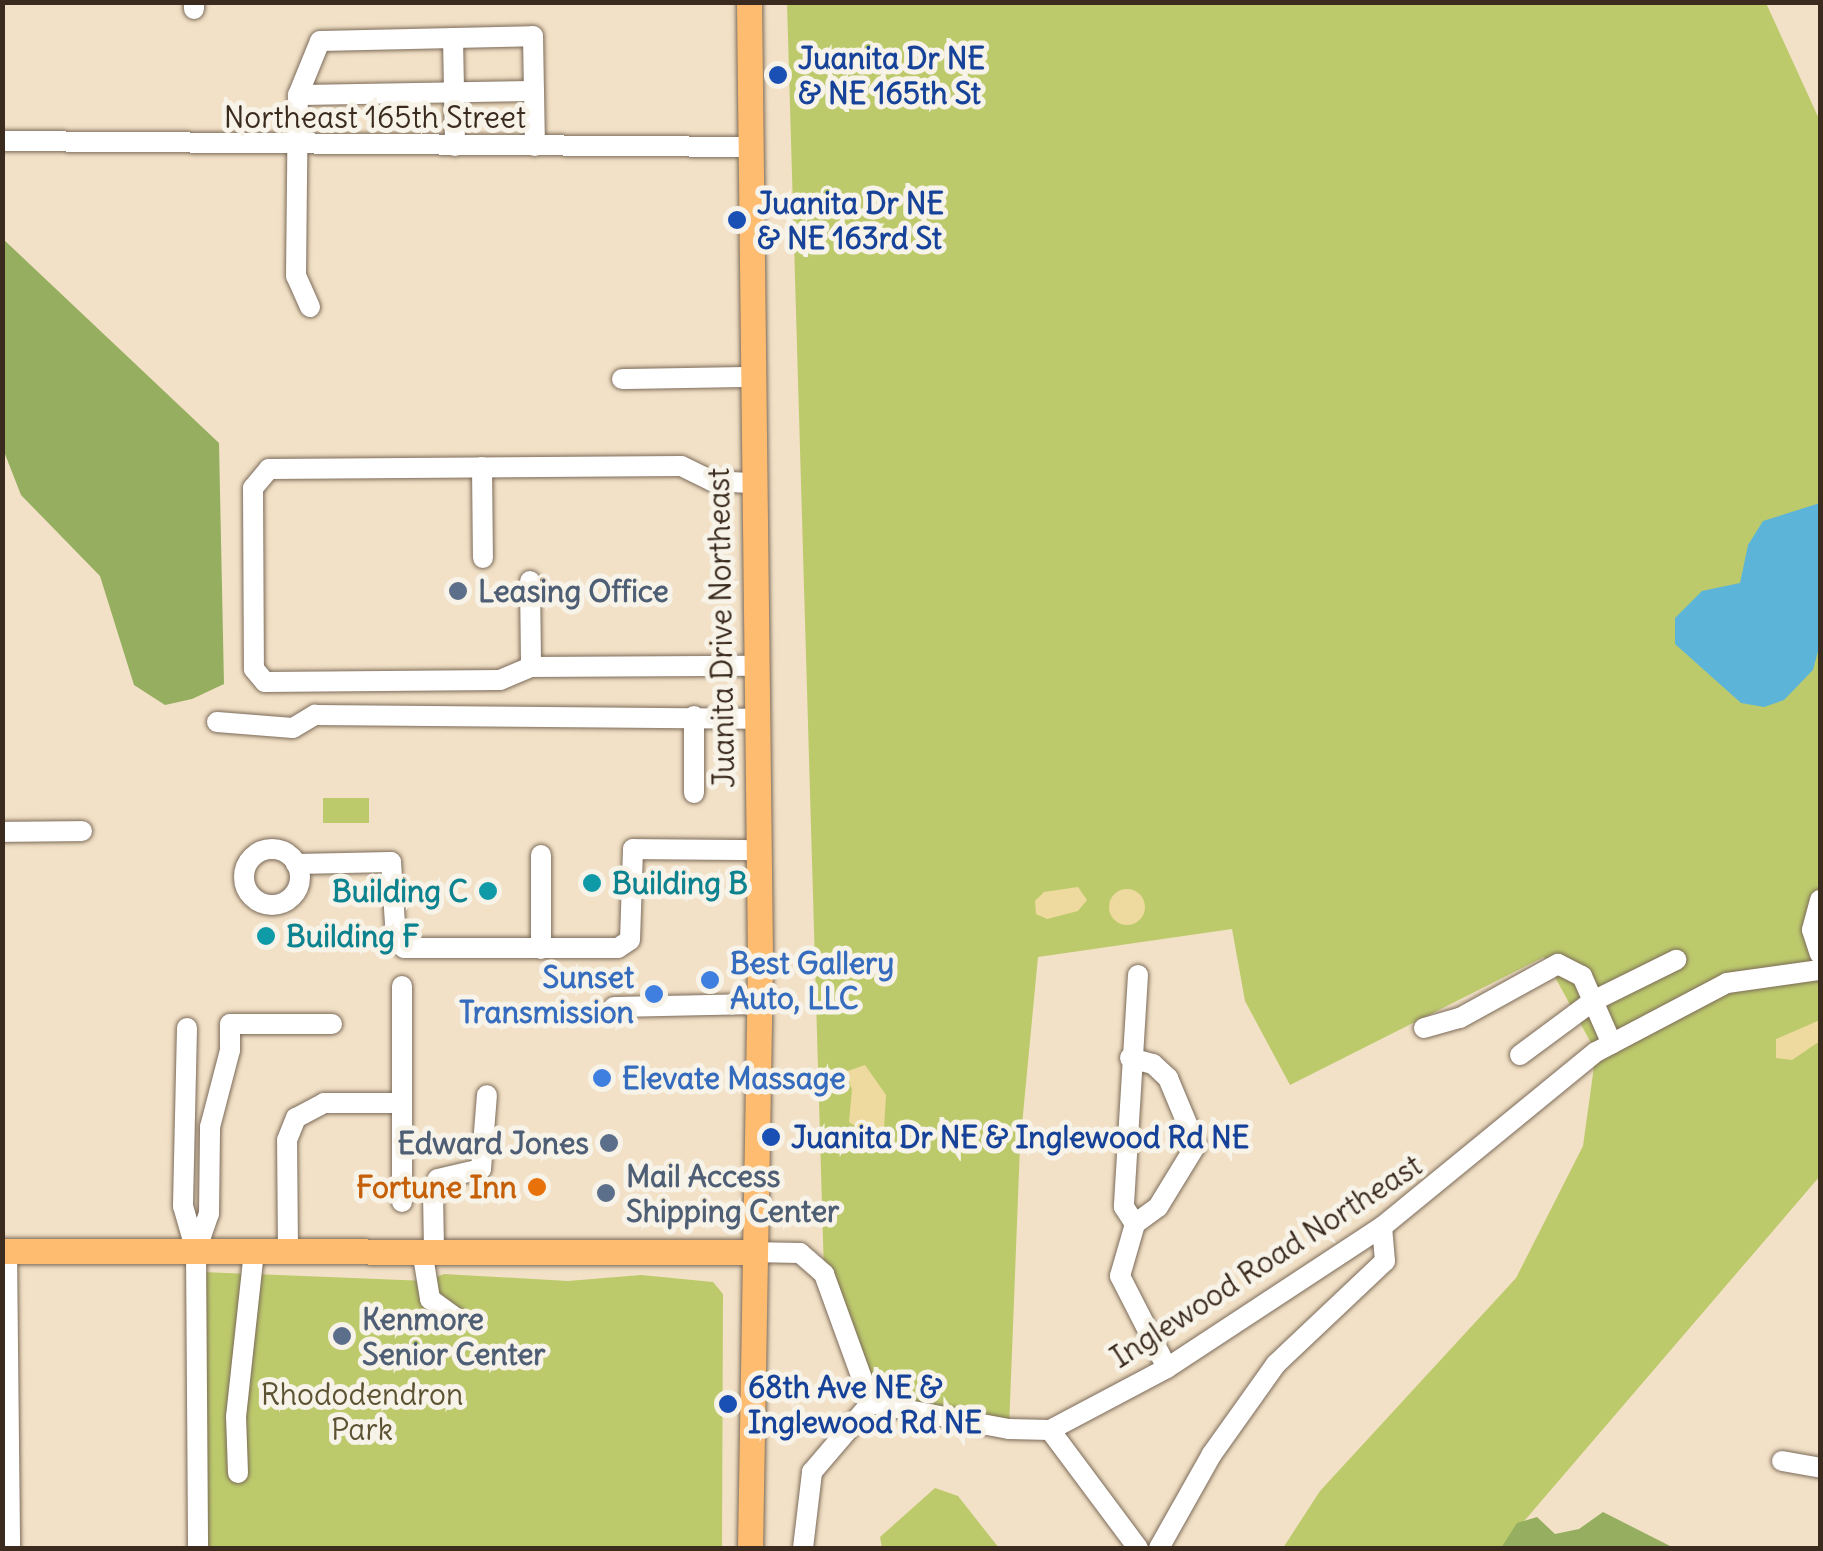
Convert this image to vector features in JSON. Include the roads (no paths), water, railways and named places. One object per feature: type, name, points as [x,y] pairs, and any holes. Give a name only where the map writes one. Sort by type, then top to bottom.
[{"type":"main road","name":"Juanita Drive Northeast","points":[[748,2],[752,666],[759,850],[750,1548]]},
{"type":"main road","points":[[5,1251],[751,1252]]},
{"type":"street","points":[[310,307],[296,276],[294,147],[298,95],[320,41],[534,36],[535,146]]},
{"type":"street","points":[[453,38],[455,146]]},
{"type":"street","points":[[298,95],[534,90]]},
{"type":"street","name":"Northeast 165th Street","points":[[2,142],[294,147],[749,147]]},
{"type":"street","points":[[622,380],[750,377]]},
{"type":"street","points":[[751,482],[712,480],[682,466],[269,469],[258,475],[253,488],[254,669],[265,682],[500,680],[531,667],[752,666]]},
{"type":"street","points":[[482,468],[483,558]]},
{"type":"street","points":[[530,581],[531,667]]},
{"type":"street","points":[[217,722],[293,728],[315,716],[754,719]]},
{"type":"street","points":[[694,716],[694,793]]},
{"type":"street","points":[[2,832],[82,831]]},
{"type":"street","points":[[296,864],[391,862],[396,939],[404,948],[540,949],[626,946],[633,849],[759,850]]},
{"type":"street","points":[[540,949],[542,855]]},
{"type":"street","points":[[1820,900],[1812,930],[1820,954]]},
{"type":"street","points":[[1520,1055],[1593,1001],[1676,960]]},
{"type":"street","points":[[1424,1028],[1460,1018],[1558,964],[1582,976],[1612,1044]]},
{"type":"street","name":"Inglewood Road Northeast","points":[[871,1403],[1009,1430],[1050,1430],[1167,1368],[1382,1228],[1536,1096],[1612,1044],[1728,983],[1820,970]]},
{"type":"street","points":[[1135,1224],[1124,1207],[1138,975]]},
{"type":"street","points":[[402,986],[402,1202]]},
{"type":"street","points":[[614,1008],[758,1004]]},
{"type":"street","points":[[196,1250],[210,1214],[210,1128],[230,1050],[230,1024],[332,1024]]},
{"type":"street","points":[[187,1028],[183,1206],[196,1250],[198,1548]]},
{"type":"street","points":[[1130,1058],[1153,1064],[1168,1078],[1196,1144],[1158,1207],[1135,1224],[1120,1276],[1167,1368]]},
{"type":"street","points":[[458,1320],[430,1298],[428,1250],[433,1190],[438,1179],[481,1169],[487,1095]]},
{"type":"street","points":[[288,1250],[287,1140],[296,1118],[324,1103],[402,1103]]},
{"type":"street","points":[[1159,1548],[1212,1454],[1276,1364],[1385,1260],[1382,1228]]},
{"type":"street","points":[[238,1473],[236,1417],[254,1250]]},
{"type":"street","points":[[5,1251],[10,1548]]},
{"type":"street","points":[[751,1252],[800,1252],[814,1261],[871,1403],[812,1472],[803,1548]]},
{"type":"street","points":[[1050,1430],[1138,1548]]},
{"type":"street","points":[[1782,1461],[1820,1468]]},
{"type":"water","points":[[1820,503],[1820,644],[1813,670],[1784,700],[1764,707],[1741,703],[1675,644],[1675,618],[1702,591],[1740,583],[1748,545],[1763,521]]},
{"type":"place","name":"Juanita Dr NE & NE 165th St","points":[[778,75]]},
{"type":"place","name":"Juanita Dr NE & NE 163rd St","points":[[737,220]]},
{"type":"place","name":"Leasing Office","points":[[458,591]]},
{"type":"place","name":"Building B","points":[[592,883]]},
{"type":"place","name":"Building C","points":[[488,891]]},
{"type":"place","name":"Building F","points":[[266,936]]},
{"type":"place","name":"Best Gallery Auto, LLC","points":[[710,980]]},
{"type":"place","name":"Sunset Transmission","points":[[654,994]]},
{"type":"place","name":"Elevate Massage","points":[[602,1078]]},
{"type":"place","name":"Juanita Dr NE & Inglewood Rd NE","points":[[771,1137]]},
{"type":"place","name":"Edward Jones","points":[[609,1143]]},
{"type":"place","name":"Fortune Inn","points":[[537,1187]]},
{"type":"place","name":"Mail Access Shipping Center","points":[[606,1193]]},
{"type":"place","name":"Kenmore Senior Center","points":[[342,1336]]},
{"type":"place","name":"68th Ave NE & Inglewood Rd NE","points":[[728,1404]]},
{"type":"park label","name":"Rhododendron Park","points":[[362,1411]]}]
